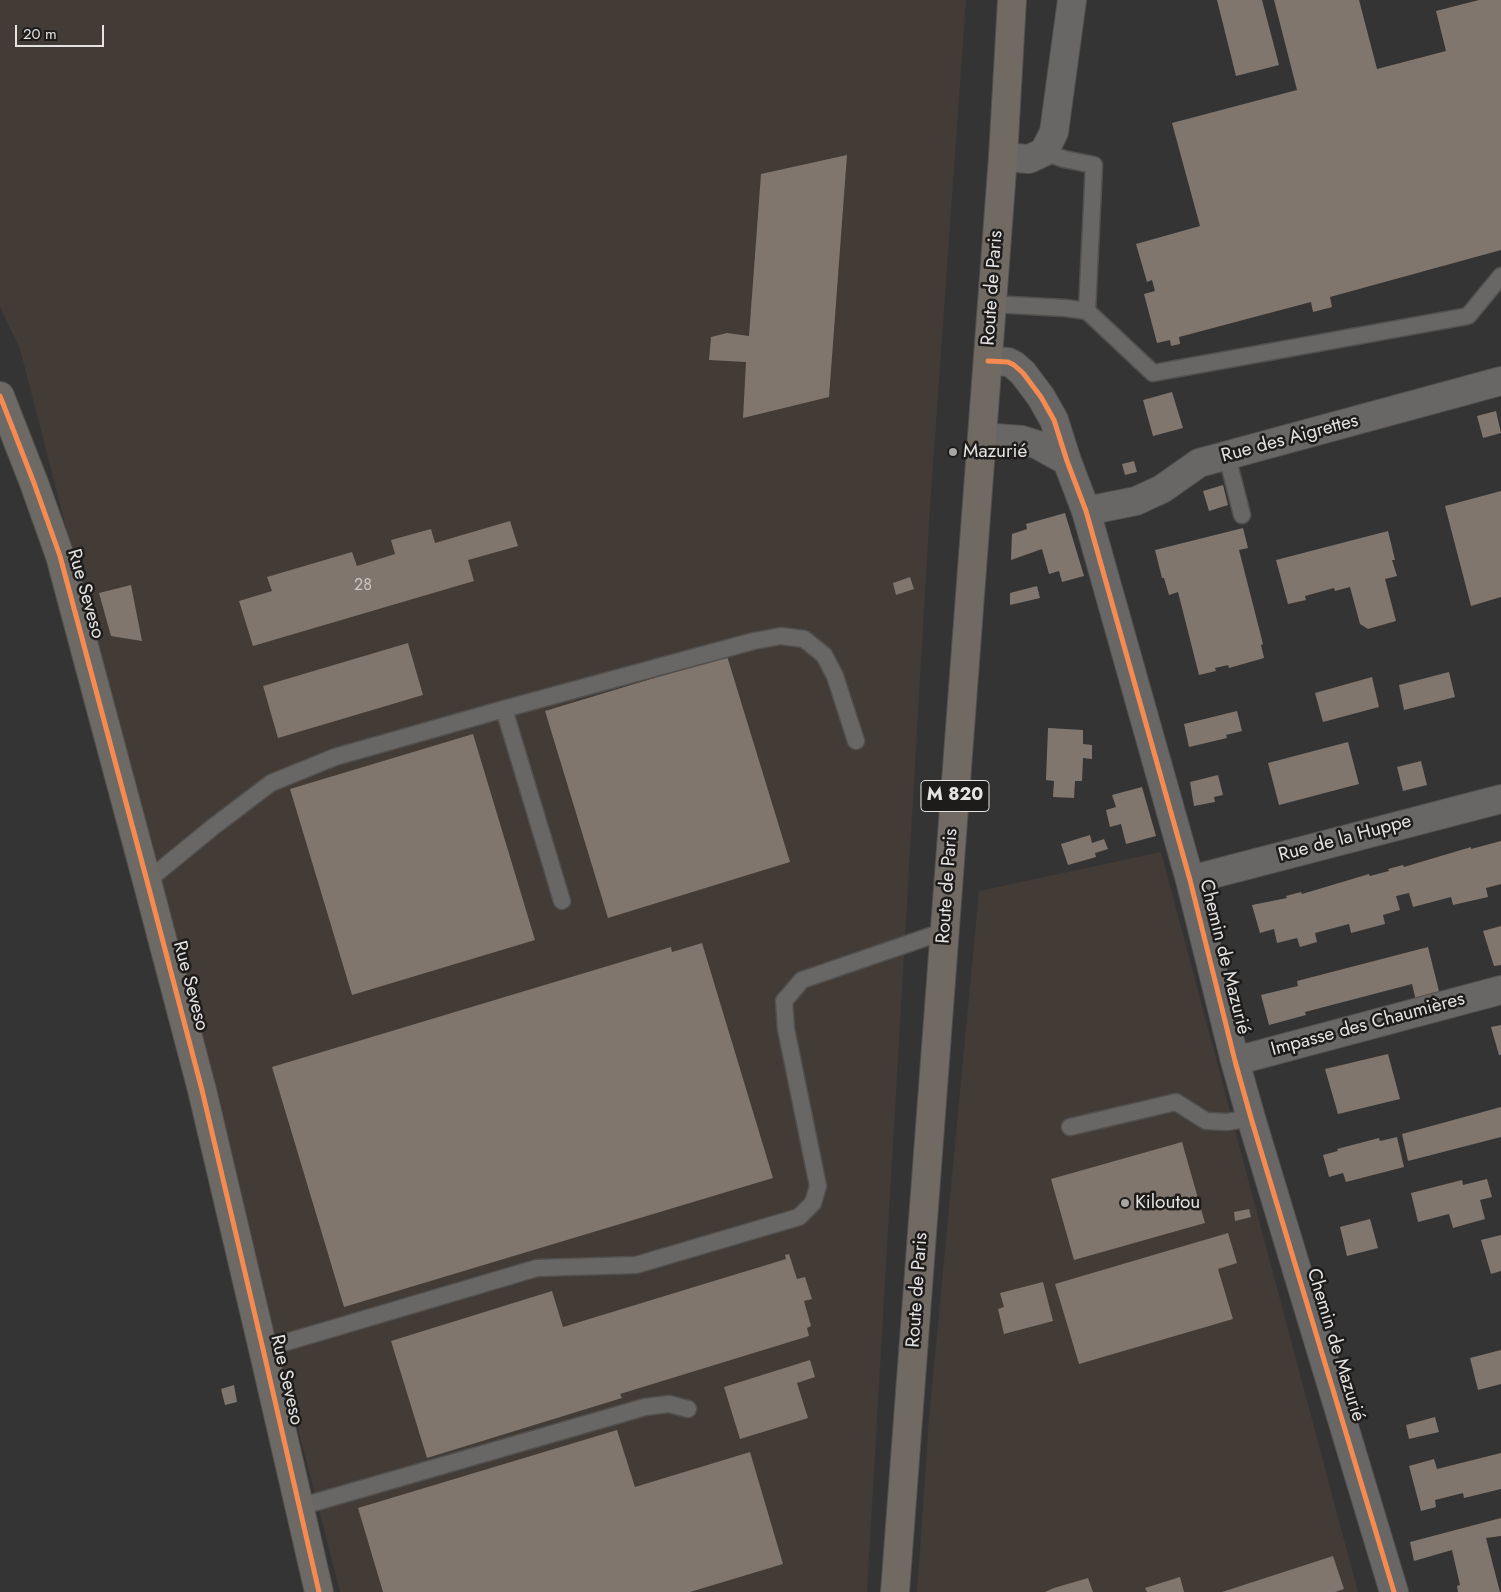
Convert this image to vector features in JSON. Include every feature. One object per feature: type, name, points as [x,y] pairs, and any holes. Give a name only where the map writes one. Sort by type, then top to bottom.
[{"type":"main road","name":"Route de Paris","points":[[895,1592],[988,362],[1012,0]]},
{"type":"street","points":[[1003,157],[1029,160],[1044,152],[1054,132],[1072,0]]},
{"type":"street","name":"Chemin de Mazurié","points":[[988,362],[1008,362],[1024,374],[1041,397],[1054,420],[1086,511],[1190,880],[1234,1061],[1394,1592]]},
{"type":"street","name":"Rue des Aigrettes","points":[[1086,511],[1136,501],[1162,490],[1199,463],[1501,381]]},
{"type":"street","name":"Rue Seveso","points":[[0,396],[60,556],[147,881],[202,1090],[264,1349],[318,1592]]},
{"type":"street","points":[[982,436],[1022,440],[1038,445],[1067,461]]},
{"type":"street","name":"Rue de la Huppe","points":[[1190,880],[1501,799]]},
{"type":"street","name":"Impasse des Chaumières","points":[[1234,1061],[1501,990]]},
{"type":"lane","points":[[1044,152],[1064,159],[1094,165],[1087,312]]},
{"type":"lane","points":[[992,304],[1065,308],[1087,312],[1153,372],[1468,316],[1501,276]]},
{"type":"lane","points":[[1228,456],[1242,515]]},
{"type":"lane","points":[[147,881],[213,826],[271,783],[335,758],[504,709],[754,641],[781,636],[804,639],[824,655],[835,676],[856,741]]},
{"type":"lane","points":[[504,709],[562,901]]},
{"type":"lane","points":[[264,1349],[537,1268],[636,1265],[799,1218],[813,1203],[818,1186],[786,1029],[784,1001],[802,980],[945,930]]},
{"type":"lane","points":[[1070,1127],[1176,1102],[1206,1121],[1227,1122],[1251,1118]]},
{"type":"lane","points":[[299,1507],[645,1407],[668,1404],[688,1409]]},
{"type":"shaded area","points":[[0,0],[966,0],[930,507],[867,1592],[340,1592],[20,349],[0,307]]},
{"type":"shaded area","points":[[1161,852],[1358,1592],[917,1592],[929,1419],[979,891]]},
{"type":"building","points":[[1217,0],[1262,0],[1279,65],[1236,76]]},
{"type":"building","points":[[1274,0],[1359,0],[1377,69],[1446,51],[1436,11],[1479,0],[1501,0],[1501,250],[1330,297],[1332,307],[1313,312],[1311,302],[1179,337],[1180,344],[1171,346],[1170,340],[1157,343],[1144,294],[1155,291],[1152,280],[1147,282],[1136,244],[1200,226],[1172,123],[1297,90]]},
{"type":"building","points":[[847,155],[829,397],[743,418],[746,362],[709,360],[711,337],[727,333],[749,336],[761,174]]},
{"type":"building","points":[[1172,392],[1183,428],[1153,436],[1143,400]]},
{"type":"building","points":[[1496,411],[1501,433],[1483,438],[1477,416]]},
{"type":"building","points":[[1134,461],[1137,472],[1125,475],[1122,464]]},
{"type":"building","points":[[1223,485],[1228,505],[1209,511],[1203,491]]},
{"type":"building","points":[[1501,491],[1501,597],[1471,606],[1445,506]]},
{"type":"building","points":[[1065,513],[1084,576],[1062,582],[1059,571],[1049,574],[1042,549],[1011,560],[1012,534],[1027,529],[1026,524]]},
{"type":"building","points":[[510,521],[518,546],[468,560],[474,581],[253,646],[239,601],[272,591],[267,577],[352,552],[357,566],[395,554],[391,540],[431,529],[435,543]]},
{"type":"building","points":[[1243,528],[1248,548],[1239,550],[1263,644],[1261,645],[1264,658],[1229,668],[1228,665],[1215,668],[1216,671],[1199,675],[1178,592],[1169,595],[1164,578],[1162,578],[1155,550]]},
{"type":"building","points":[[1388,531],[1395,560],[1392,560],[1397,576],[1385,579],[1396,621],[1368,629],[1360,624],[1350,587],[1335,591],[1334,588],[1305,596],[1306,600],[1288,604],[1276,560]]},
{"type":"building","points":[[910,577],[914,589],[896,595],[893,583]]},
{"type":"building","points":[[131,585],[142,641],[111,636],[99,593]]},
{"type":"building","points":[[1037,586],[1040,598],[1010,605],[1010,593]]},
{"type":"building","points":[[408,643],[423,695],[278,738],[263,686]]},
{"type":"building","points":[[727,656],[790,862],[608,918],[545,711]]},
{"type":"building","points":[[1449,672],[1455,697],[1404,710],[1399,685]]},
{"type":"building","points":[[1372,677],[1379,707],[1323,722],[1315,693]]},
{"type":"building","points":[[1237,711],[1242,731],[1226,735],[1227,738],[1189,747],[1184,724]]},
{"type":"building","points":[[1048,728],[1083,730],[1083,744],[1092,745],[1092,759],[1083,758],[1082,781],[1075,781],[1074,798],[1053,797],[1054,781],[1046,780]]},
{"type":"building","points":[[473,734],[535,940],[352,995],[290,789]]},
{"type":"building","points":[[1348,742],[1359,784],[1279,805],[1268,763]]},
{"type":"building","points":[[1421,761],[1427,785],[1403,791],[1397,767]]},
{"type":"building","points":[[1218,775],[1223,795],[1214,797],[1215,802],[1194,806],[1190,782]]},
{"type":"building","points":[[1142,787],[1156,836],[1126,844],[1121,824],[1110,827],[1106,810],[1116,807],[1112,795]]},
{"type":"building","points":[[1090,835],[1092,843],[1104,839],[1108,849],[1095,853],[1096,857],[1068,865],[1061,844]]},
{"type":"building","points":[[1501,841],[1501,884],[1486,888],[1488,897],[1453,905],[1451,897],[1413,907],[1409,893],[1396,896],[1400,910],[1383,915],[1385,924],[1351,933],[1349,924],[1315,933],[1317,942],[1300,947],[1297,938],[1277,943],[1274,929],[1260,933],[1252,905],[1287,898],[1286,896],[1301,892],[1302,894],[1369,874],[1370,876],[1389,871],[1388,869],[1403,865],[1404,867],[1471,847],[1471,849]]},
{"type":"building","points":[[1501,926],[1501,965],[1494,966],[1483,931]]},
{"type":"building","points":[[702,943],[773,1178],[344,1307],[272,1067],[671,947],[672,952]]},
{"type":"building","points":[[1428,947],[1441,999],[1417,1005],[1412,984],[1305,1012],[1306,1015],[1269,1025],[1261,995],[1298,986],[1297,981]]},
{"type":"building","points":[[1501,1025],[1501,1055],[1499,1055],[1491,1027]]},
{"type":"building","points":[[1388,1054],[1400,1099],[1338,1114],[1325,1069]]},
{"type":"building","points":[[1501,1107],[1501,1137],[1408,1161],[1402,1134]]},
{"type":"building","points":[[1397,1137],[1404,1167],[1346,1182],[1343,1173],[1329,1177],[1323,1155],[1338,1151],[1337,1149],[1379,1138],[1380,1141]]},
{"type":"building","points":[[1182,1142],[1205,1223],[1074,1260],[1051,1179]]},
{"type":"building","points":[[1487,1179],[1492,1197],[1480,1200],[1485,1219],[1453,1228],[1449,1214],[1418,1222],[1411,1193],[1462,1180],[1463,1185]]},
{"type":"building","points":[[1249,1209],[1251,1217],[1235,1221],[1234,1212]]},
{"type":"building","points":[[1370,1219],[1378,1248],[1347,1256],[1340,1227]]},
{"type":"building","points":[[1228,1233],[1237,1263],[1218,1269],[1233,1319],[1079,1364],[1055,1284]]},
{"type":"building","points":[[1501,1235],[1501,1271],[1491,1274],[1481,1240]]},
{"type":"building","points":[[789,1254],[797,1279],[805,1277],[812,1299],[804,1301],[811,1326],[807,1328],[809,1336],[620,1394],[622,1398],[427,1458],[391,1341],[552,1291],[563,1327],[786,1259],[785,1255]]},
{"type":"building","points":[[1043,1282],[1053,1321],[1004,1334],[998,1309],[1004,1307],[1000,1293]]},
{"type":"building","points":[[1501,1350],[1501,1384],[1478,1390],[1470,1358]]},
{"type":"building","points":[[810,1360],[815,1377],[797,1383],[808,1418],[740,1439],[724,1387]]},
{"type":"building","points":[[234,1385],[237,1402],[225,1405],[221,1389]]},
{"type":"building","points":[[1435,1417],[1439,1432],[1409,1439],[1406,1425]]},
{"type":"building","points":[[617,1430],[635,1487],[750,1452],[783,1564],[690,1592],[383,1592],[358,1508]]},
{"type":"building","points":[[1501,1453],[1501,1489],[1464,1498],[1463,1493],[1435,1500],[1436,1507],[1421,1511],[1409,1466],[1434,1459],[1437,1469]]},
{"type":"building","points":[[1501,1518],[1501,1536],[1486,1538],[1500,1592],[1458,1592],[1457,1586],[1460,1585],[1452,1550],[1414,1561],[1410,1542]]},
{"type":"building","points":[[1333,1556],[1344,1589],[1335,1592],[1222,1592]]},
{"type":"building","points":[[1180,1577],[1184,1592],[1147,1592],[1145,1588]]},
{"type":"building","points":[[1088,1578],[1093,1592],[1045,1592],[1054,1588]]},
{"type":"cycle path","points":[[988,361],[1008,362],[1014,365],[1023,373],[1041,397],[1054,420],[1086,511],[1190,880],[1251,1118],[1394,1592]]},
{"type":"cycle path","points":[[0,396],[60,556],[147,881],[202,1090],[319,1592]]},
{"type":"place","name":"Mazurié","points":[[953,452]]},
{"type":"place","name":"Kiloutou","points":[[1125,1203]]}]
